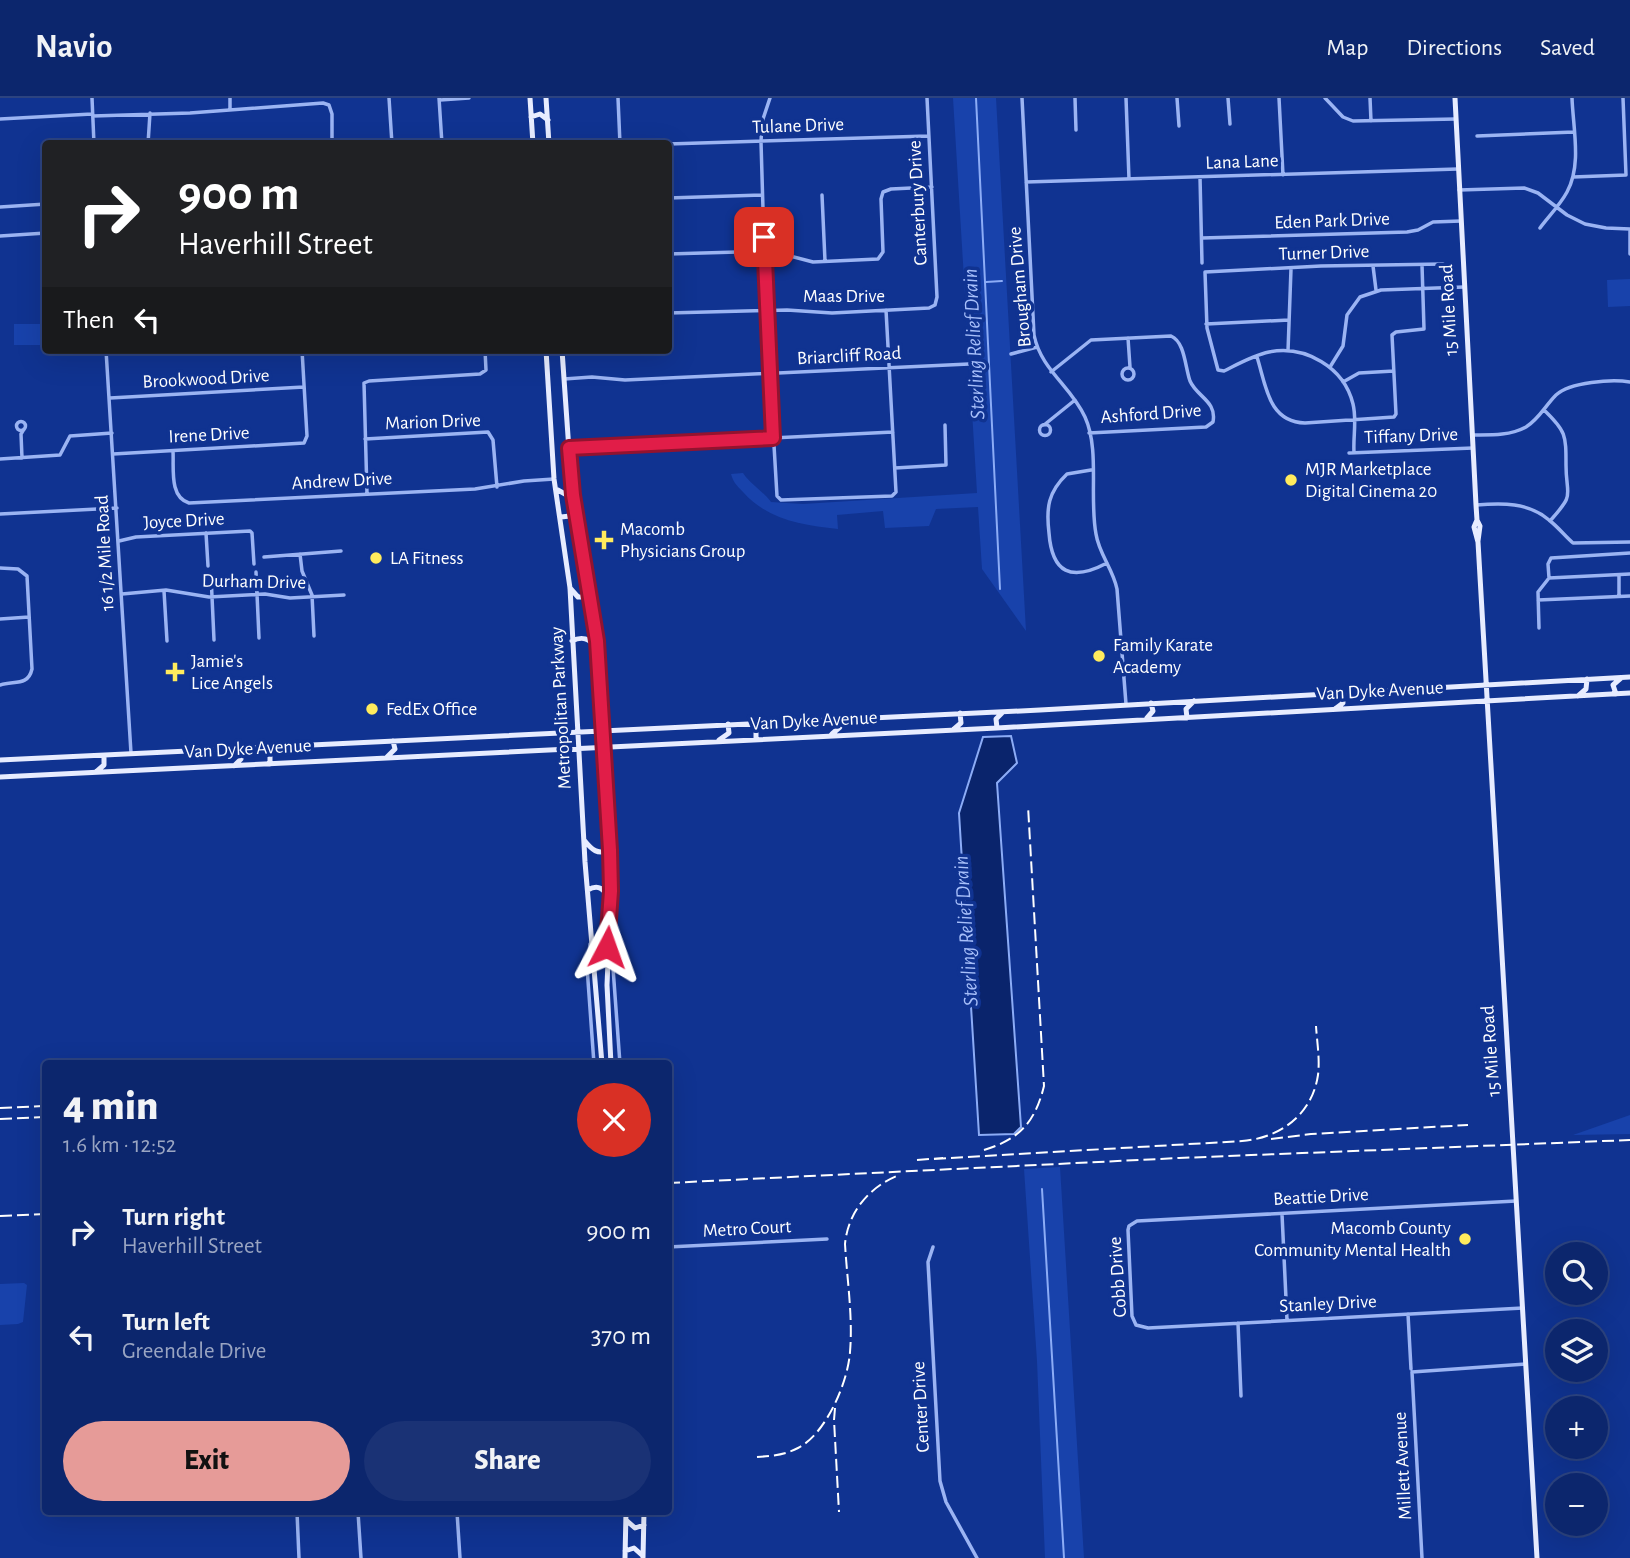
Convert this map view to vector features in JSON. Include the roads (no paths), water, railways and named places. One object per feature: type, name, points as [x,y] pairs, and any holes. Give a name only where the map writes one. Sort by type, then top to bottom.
[{"type":"main road","points":[[530,98],[533,140]]},
{"type":"main road","points":[[546,98],[549,140]]},
{"type":"main road","name":"15 Mile Road","points":[[1455,98],[1477,520],[1474,527],[1478,542],[1537,1558]]},
{"type":"main road","points":[[531,117],[540,114],[548,120]]},
{"type":"main road","name":"Metropolitan Parkway","points":[[546,354],[554,479],[570,588],[587,890],[602,1060]]},
{"type":"main road","name":"Metropolitan Parkway","points":[[561,354],[573,490],[592,597],[598,650],[610,850],[607,1008],[611,1060]]},
{"type":"main road","points":[[556,489],[565,494],[573,490]]},
{"type":"main road","points":[[561,517],[570,516],[578,522]]},
{"type":"main road","points":[[570,588],[578,597],[592,597]]},
{"type":"main road","points":[[572,642],[580,638],[587,639],[598,650]]},
{"type":"main road","name":"Van Dyke Avenue","points":[[0,760],[1126,705],[1630,677]]},
{"type":"main road","points":[[1616,694],[1613,685],[1620,678]]},
{"type":"main road","points":[[1578,696],[1586,689],[1587,679]]},
{"type":"main road","points":[[1373,707],[1373,696],[1381,691]]},
{"type":"main road","points":[[1335,709],[1344,701],[1342,693]]},
{"type":"main road","name":"Van Dyke Avenue","points":[[0,777],[384,758],[473,748],[604,747],[1630,693]]},
{"type":"main road","points":[[1187,718],[1186,709],[1194,701]]},
{"type":"main road","points":[[1144,720],[1153,711],[1151,703]]},
{"type":"main road","points":[[997,728],[996,719],[1005,711]]},
{"type":"main road","points":[[951,730],[961,723],[960,713]]},
{"type":"main road","points":[[829,735],[839,730],[841,719]]},
{"type":"main road","points":[[756,739],[756,729],[765,722]]},
{"type":"main road","points":[[716,741],[729,733],[728,724]]},
{"type":"main road","points":[[473,748],[482,737]]},
{"type":"main road","points":[[384,758],[394,752],[393,741]]},
{"type":"main road","points":[[270,764],[270,754],[277,747]]},
{"type":"main road","points":[[234,766],[242,759],[241,749]]},
{"type":"main road","points":[[96,772],[104,765],[104,756]]},
{"type":"main road","points":[[584,840],[594,851],[610,850]]},
{"type":"main road","points":[[587,890],[600,888],[610,899]]},
{"type":"main road","points":[[625,1554],[626,1515]]},
{"type":"main road","points":[[643,1557],[644,1515]]},
{"type":"main road","points":[[626,1520],[635,1528],[644,1525]]},
{"type":"main road","points":[[625,1554],[634,1548],[643,1557]]},
{"type":"street","points":[[92,98],[94,140]]},
{"type":"street","points":[[230,98],[230,110]]},
{"type":"street","points":[[389,98],[392,140]]},
{"type":"street","points":[[442,140],[440,99],[469,98]]},
{"type":"street","points":[[618,98],[620,140]]},
{"type":"street","points":[[770,98],[762,118],[762,195],[773,438],[779,499],[895,494],[886,310]]},
{"type":"street","name":"Canterbury Drive","points":[[926,98],[937,297],[934,305]]},
{"type":"street","name":"Brougham Drive","points":[[1022,98],[1034,330],[1037,347],[1051,372],[1075,400],[1089,433],[1096,536],[1114,576],[1118,597],[1126,705]]},
{"type":"street","points":[[1075,98],[1076,130]]},
{"type":"street","points":[[1126,98],[1129,179]]},
{"type":"street","points":[[1177,98],[1178,126]]},
{"type":"street","points":[[1228,98],[1230,124]]},
{"type":"street","points":[[1279,98],[1283,175]]},
{"type":"street","points":[[1325,98],[1347,120],[1455,118]]},
{"type":"street","points":[[1370,98],[1371,121]]},
{"type":"street","points":[[1540,228],[1557,207],[1573,177],[1575,162],[1572,98]]},
{"type":"street","points":[[1573,177],[1626,175],[1623,98]]},
{"type":"street","points":[[0,119],[230,110],[320,103],[329,105],[332,114],[332,140]]},
{"type":"street","points":[[148,140],[150,113]]},
{"type":"street","points":[[1477,136],[1574,132]]},
{"type":"street","name":"Tulane Drive","points":[[672,144],[928,136]]},
{"type":"street","name":"Lana Lane","points":[[1027,182],[1458,169]]},
{"type":"street","points":[[1200,177],[1202,263]]},
{"type":"street","points":[[672,254],[764,251],[782,253],[807,261],[880,257],[883,250],[883,192],[891,189],[932,187]]},
{"type":"street","points":[[1459,190],[1524,188],[1538,193],[1573,218],[1592,226],[1630,229],[1630,254]]},
{"type":"street","points":[[672,198],[762,195]]},
{"type":"street","points":[[822,195],[825,261]]},
{"type":"street","points":[[0,206],[42,204]]},
{"type":"street","name":"Eden Park Drive","points":[[1202,239],[1407,232],[1433,222],[1461,221]]},
{"type":"street","points":[[0,236],[42,233]]},
{"type":"street","name":"Turner Drive","points":[[1206,324],[1205,272],[1443,264]]},
{"type":"street","points":[[1257,356],[1268,397],[1278,414],[1295,423],[1395,417],[1392,333],[1421,331],[1424,328],[1422,265]]},
{"type":"street","points":[[1373,266],[1376,290]]},
{"type":"street","points":[[1288,351],[1291,268]]},
{"type":"street","points":[[1330,367],[1343,345],[1349,310],[1360,297],[1376,290],[1464,287]]},
{"type":"street","name":"Maas Drive","points":[[672,313],[766,310],[823,313],[934,305]]},
{"type":"street","points":[[1289,320],[1206,324],[1215,364],[1220,371],[1257,356],[1288,351],[1313,357],[1330,367],[1343,382],[1352,402],[1355,420]]},
{"type":"street","name":"Ashford Drive","points":[[1089,433],[1202,427],[1213,422],[1212,407],[1191,383],[1177,339],[1171,336],[1128,338]]},
{"type":"street","points":[[1051,372],[1091,340],[1128,338],[1129,367]]},
{"type":"street","points":[[1011,354],[1037,347]]},
{"type":"street","name":"16 1/2 Mile Road","points":[[106,354],[131,755]]},
{"type":"street","points":[[302,354],[303,387]]},
{"type":"street","points":[[367,494],[364,383],[477,375],[485,372],[485,354]]},
{"type":"street","name":"Briarcliff Road","points":[[564,379],[592,377],[625,380],[969,364]]},
{"type":"street","points":[[1343,382],[1359,373],[1394,371]]},
{"type":"street","points":[[1472,435],[1511,433],[1529,425],[1554,397],[1567,388],[1598,382],[1629,382]]},
{"type":"street","name":"Brookwood Drive","points":[[109,398],[303,387]]},
{"type":"street","name":"Irene Drive","points":[[113,454],[300,444],[306,441],[303,387]]},
{"type":"street","points":[[1049,426],[1044,425],[1039,429],[1042,435],[1049,434],[1049,426],[1075,400]]},
{"type":"street","points":[[1544,410],[1559,424],[1565,435],[1569,487],[1566,503],[1550,521]]},
{"type":"street","name":"Tiffany Drive","points":[[1355,420],[1352,452],[1473,448]]},
{"type":"street","points":[[895,468],[946,465],[945,425]]},
{"type":"street","points":[[21,429],[22,458]]},
{"type":"street","points":[[569,448],[893,432]]},
{"type":"street","points":[[0,459],[60,455],[70,436],[112,433]]},
{"type":"street","name":"Marion Drive","points":[[365,439],[491,433],[494,440],[497,487]]},
{"type":"street","name":"Andrew Drive","points":[[173,451],[176,491],[186,502],[497,487],[520,481],[554,479]]},
{"type":"street","points":[[1092,470],[1067,474],[1051,496],[1047,512],[1050,549],[1057,564],[1072,572],[1089,570],[1107,563]]},
{"type":"street","points":[[1476,505],[1515,504],[1535,511],[1573,543],[1630,542]]},
{"type":"street","points":[[0,514],[117,508]]},
{"type":"street","name":"Joyce Drive","points":[[118,541],[136,537],[252,532],[254,564]]},
{"type":"street","points":[[206,533],[208,566]]},
{"type":"street","points":[[264,557],[341,551]]},
{"type":"street","points":[[1539,628],[1538,592],[1549,578],[1549,562],[1554,557],[1630,553]]},
{"type":"street","points":[[300,554],[302,571],[312,597],[314,636]]},
{"type":"street","points":[[0,568],[15,568],[24,572],[27,579],[31,674],[25,681],[0,685]]},
{"type":"street","points":[[256,572],[259,638]]},
{"type":"street","points":[[211,575],[214,640]]},
{"type":"street","points":[[1619,575],[1619,596]]},
{"type":"street","points":[[1549,578],[1630,575]]},
{"type":"street","points":[[164,590],[167,641]]},
{"type":"street","name":"Durham Drive","points":[[122,594],[164,590],[212,597],[257,594],[290,598],[344,595]]},
{"type":"street","points":[[1537,600],[1630,596]]},
{"type":"street","points":[[0,619],[29,617]]},
{"type":"street","points":[[609,919],[620,1060]]},
{"type":"street","points":[[592,939],[587,967],[594,1060]]},
{"type":"street","name":"Beattie Drive","points":[[1129,1226],[1141,1221],[1516,1201]]},
{"type":"street","points":[[1282,1213],[1287,1320]]},
{"type":"street","name":"Cobb Drive","points":[[1129,1226],[1127,1233],[1132,1316],[1136,1325]]},
{"type":"street","name":"Metro Court","points":[[672,1247],[827,1239]]},
{"type":"street","name":"Center Drive","points":[[933,1247],[928,1262],[940,1481],[946,1502],[976,1558]]},
{"type":"street","name":"Stanley Drive","points":[[1136,1325],[1148,1328],[1523,1308]]},
{"type":"street","name":"Millett Avenue","points":[[1408,1314],[1422,1558]]},
{"type":"street","points":[[1238,1323],[1241,1396]]},
{"type":"street","points":[[1411,1371],[1526,1364]]},
{"type":"street","points":[[297,1515],[299,1558]]},
{"type":"street","points":[[358,1515],[361,1558]]},
{"type":"street","points":[[457,1515],[460,1558]]},
{"type":"waterway","name":"Sterling Relief Drain","points":[[976,98],[1000,589]]},
{"type":"waterway","points":[[986,282],[1002,281]]},
{"type":"waterway","name":"Sterling Relief Drain","points":[[1042,1189],[1064,1558]]},
{"type":"railway","points":[[984,1150],[997,1146],[1024,1127],[1036,1110],[1044,1086],[1028,806]]},
{"type":"railway","points":[[934,1159],[1242,1141],[1269,1135],[1292,1122],[1309,1102],[1315,1089],[1319,1063],[1316,1026]]},
{"type":"railway","points":[[0,1108],[42,1106]]},
{"type":"railway","points":[[0,1119],[42,1117]]},
{"type":"railway","points":[[1271,1139],[1311,1134],[1468,1125]]},
{"type":"railway","points":[[672,1183],[1179,1158],[1630,1140]]},
{"type":"railway","points":[[917,1160],[943,1158]]},
{"type":"railway","points":[[757,1457],[783,1454],[798,1448],[818,1431],[834,1406],[845,1378],[850,1352],[845,1244],[850,1221],[862,1202],[878,1186],[899,1175]]},
{"type":"railway","points":[[0,1216],[42,1214]]},
{"type":"railway","points":[[835,1408],[839,1512]]},
{"type":"place","name":"MJR Marketplace Digital Cinema 20","points":[[1291,480]]},
{"type":"place","name":"Macomb Physicians Group","points":[[604,540]]},
{"type":"place","name":"LA Fitness","points":[[376,558]]},
{"type":"place","name":"Family Karate Academy","points":[[1099,656]]},
{"type":"place","name":"Jamie's Lice Angels","points":[[175,672]]},
{"type":"place","name":"FedEx Office","points":[[372,709]]},
{"type":"place","name":"Macomb County Community Mental Health","points":[[1465,1239]]}]
